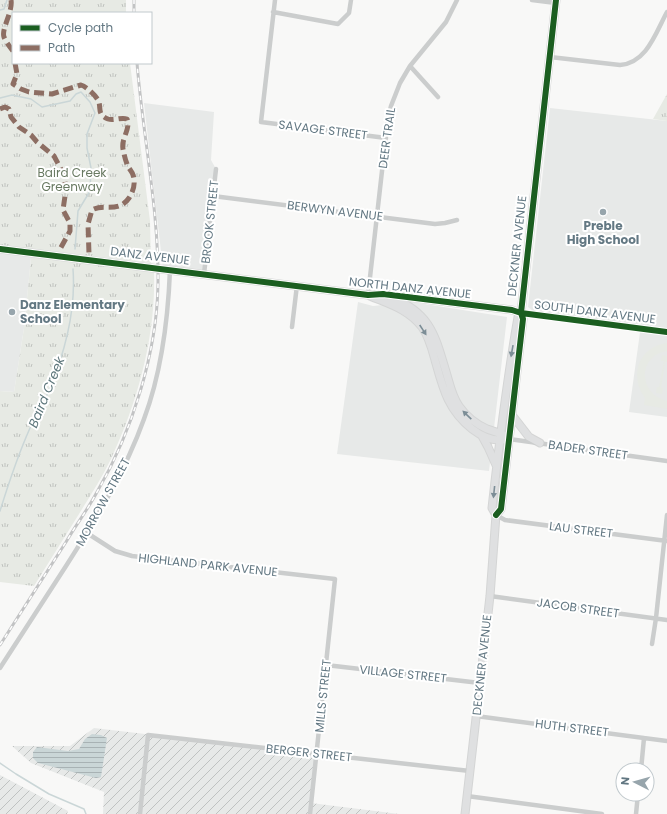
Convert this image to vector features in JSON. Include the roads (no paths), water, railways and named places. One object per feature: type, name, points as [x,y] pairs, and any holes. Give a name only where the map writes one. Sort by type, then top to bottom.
[{"type":"street","points":[[275,0],[273,12],[338,24],[348,15],[351,0]]},
{"type":"street","name":"DEER TRAIL","points":[[368,295],[388,118],[395,94],[410,66],[446,22],[457,0]]},
{"type":"street","points":[[532,0],[556,1]]},
{"type":"street","name":"DECKNER AVENUE","points":[[496,515],[501,510],[523,319],[521,313],[556,1]]},
{"type":"street","name":"SAVAGE STREET","points":[[273,12],[261,122],[386,138]]},
{"type":"street","points":[[550,57],[620,65],[631,63],[644,54],[667,12]]},
{"type":"street","points":[[410,66],[438,98]]},
{"type":"street","name":"BROOK STREET","points":[[204,274],[216,169]]},
{"type":"street","name":"BERWYN AVENUE","points":[[213,196],[439,224],[457,220]]},
{"type":"street","name":"DANZ AVENUE","points":[[0,249],[296,285]]},
{"type":"street","name":"MORROW STREET","points":[[0,668],[87,533],[116,484],[127,462],[145,418],[162,351],[169,301],[170,270]]},
{"type":"street","points":[[292,327],[296,285]]},
{"type":"street","name":"NORTH DANZ AVENUE","points":[[296,285],[368,295],[383,294],[512,310],[521,313]]},
{"type":"street","points":[[383,294],[405,304],[423,318],[430,326],[434,334],[454,398],[465,414],[478,425],[509,439]]},
{"type":"street","points":[[368,295],[398,307],[413,317],[422,327],[432,348],[441,383],[450,405],[461,419],[482,436],[493,456],[496,470]]},
{"type":"street","name":"DECKNER AVENUE","points":[[465,814],[490,596],[496,515],[492,508],[496,470],[508,373],[518,317],[521,313]]},
{"type":"street","name":"SOUTH DANZ AVENUE","points":[[521,313],[667,332]]},
{"type":"street","points":[[512,415],[529,437],[540,443]]},
{"type":"street","points":[[482,436],[500,436]]},
{"type":"street","name":"BADER STREET","points":[[509,439],[667,461]]},
{"type":"street","name":"LAU STREET","points":[[496,515],[505,520],[666,541]]},
{"type":"street","points":[[652,644],[666,541],[667,515]]},
{"type":"street","name":"HIGHLAND PARK AVENUE","points":[[87,533],[115,551],[132,556],[336,578]]},
{"type":"street","name":"MILLS STREET","points":[[310,814],[336,578]]},
{"type":"street","name":"JACOB STREET","points":[[490,596],[667,620]]},
{"type":"street","name":"VILLAGE STREET","points":[[326,665],[480,683]]},
{"type":"street","name":"HUTH STREET","points":[[476,716],[667,741]]},
{"type":"street","name":"BERGER STREET","points":[[140,814],[148,735],[470,771]]},
{"type":"street","points":[[641,762],[644,738]]},
{"type":"street","points":[[467,796],[602,814]]},
{"type":"street","points":[[636,814],[637,802]]},
{"type":"waterway","name":"Baird Creek","points":[[0,10],[4,9],[7,0]]},
{"type":"waterway","name":"Baird Creek","points":[[0,98],[12,95],[31,99],[42,107],[70,101],[76,94],[81,92],[90,102],[95,113],[87,134],[87,148],[91,168],[90,191],[78,211],[75,249]]},
{"type":"waterway","name":"Baird Creek","points":[[0,511],[22,448],[30,428],[47,395],[65,345],[73,300],[73,269]]},
{"type":"waterway","name":"Baird Creek","points":[[0,763],[49,794],[84,809],[86,814]]},
{"type":"railway","points":[[134,0],[134,12]]},
{"type":"railway","points":[[0,645],[90,505],[110,469],[131,418],[147,364],[157,310],[158,256],[137,64]]},
{"type":"place","name":"Preble High School","points":[[603,212]]},
{"type":"place","name":"Danz Elementary School","points":[[12,312]]},
{"type":"park label","name":"Baird Creek Greenway","points":[[72,180]]}]
